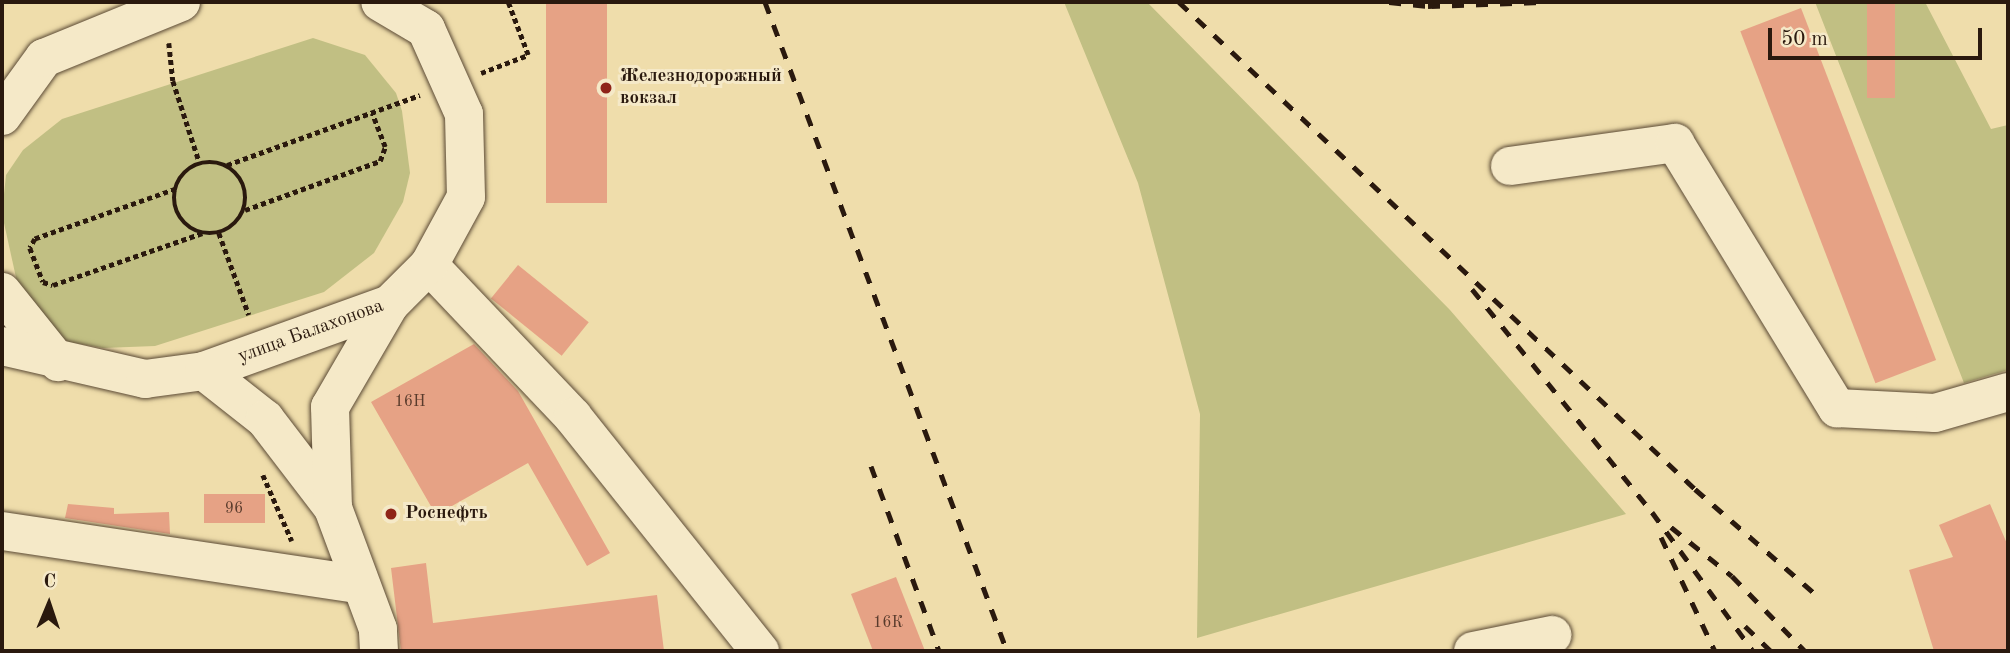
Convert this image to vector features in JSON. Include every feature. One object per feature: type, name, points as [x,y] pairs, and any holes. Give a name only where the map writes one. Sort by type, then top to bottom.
[{"type":"street","name":"улица Балахонова","points":[[2,346],[58,362],[145,379],[204,371],[390,304],[429,265],[466,197],[464,114],[426,29],[380,2]]},
{"type":"street","points":[[2,116],[44,58],[153,7]]},
{"type":"street","points":[[1510,166],[1675,144],[1837,408],[1935,413],[2008,393]]},
{"type":"street","points":[[429,265],[573,416],[760,651]]},
{"type":"street","points":[[2,292],[58,362]]},
{"type":"street","points":[[379,651],[378,629],[358,584],[333,508],[330,407],[390,304]]},
{"type":"street","points":[[204,371],[265,419],[333,508]]},
{"type":"street","points":[[2,531],[358,584]]},
{"type":"street","points":[[1473,651],[1552,635]]},
{"type":"path","points":[[202,233],[176,211],[176,189],[180,177],[200,164],[227,165],[528,55],[508,2]]},
{"type":"path","points":[[153,7],[200,164]]},
{"type":"path","points":[[176,189],[35,239],[30,247],[43,282],[53,285],[202,233],[219,233],[245,210],[380,161],[387,155],[372,113]]},
{"type":"path","points":[[227,165],[240,176],[245,210]]},
{"type":"path","points":[[219,233],[249,316]]},
{"type":"path","points":[[258,463],[307,575]]},
{"type":"shaded area","points":[[1064,2],[1147,2],[1450,310],[1626,514],[1197,638],[1200,414],[1138,183]]},
{"type":"shaded area","points":[[1815,2],[1925,2],[1991,129],[2008,125],[2008,370],[1964,383]]},
{"type":"shaded area","points":[[313,38],[365,55],[396,93],[402,111],[410,173],[403,202],[374,253],[324,292],[155,346],[103,348],[69,342],[40,324],[19,291],[2,214],[6,175],[23,150],[62,119]]},
{"type":"building","points":[[546,2],[607,2],[607,203],[546,203]]},
{"type":"building","points":[[1867,2],[1895,2],[1895,98],[1867,98]]},
{"type":"building","points":[[1801,8],[1936,360],[1875,383],[1740,31]]},
{"type":"building","points":[[518,265],[589,322],[562,356],[491,298]]},
{"type":"building","points":[[474,344],[518,391],[610,553],[587,566],[528,463],[436,515],[371,402]]},
{"type":"building","points":[[204,494],[265,494],[265,523],[204,523]]},
{"type":"building","points":[[68,504],[114,508],[114,514],[169,512],[170,534],[65,518]]},
{"type":"building","points":[[1990,504],[2008,546],[2008,651],[1934,651],[1909,570],[1953,557],[1939,525]]},
{"type":"building","points":[[426,563],[433,623],[657,595],[664,651],[401,651],[391,568]]},
{"type":"building","points":[[896,577],[925,651],[873,651],[851,594]]},
{"type":"railway","points":[[765,2],[1007,651]]},
{"type":"railway","points":[[1179,2],[1695,489],[1821,599]]},
{"type":"railway","points":[[1389,2],[1428,6],[1541,2]]},
{"type":"railway","points":[[1472,289],[1652,512],[1753,651]]},
{"type":"railway","points":[[871,466],[939,651]]},
{"type":"railway","points":[[1671,527],[1732,576],[1805,651]]},
{"type":"railway","points":[[1661,537],[1715,651]]},
{"type":"railway","points":[[1745,626],[1771,651]]},
{"type":"place","name":"Железнодорожный вокзал","points":[[606,88]]},
{"type":"place","name":"Роснефть","points":[[391,514]]}]
